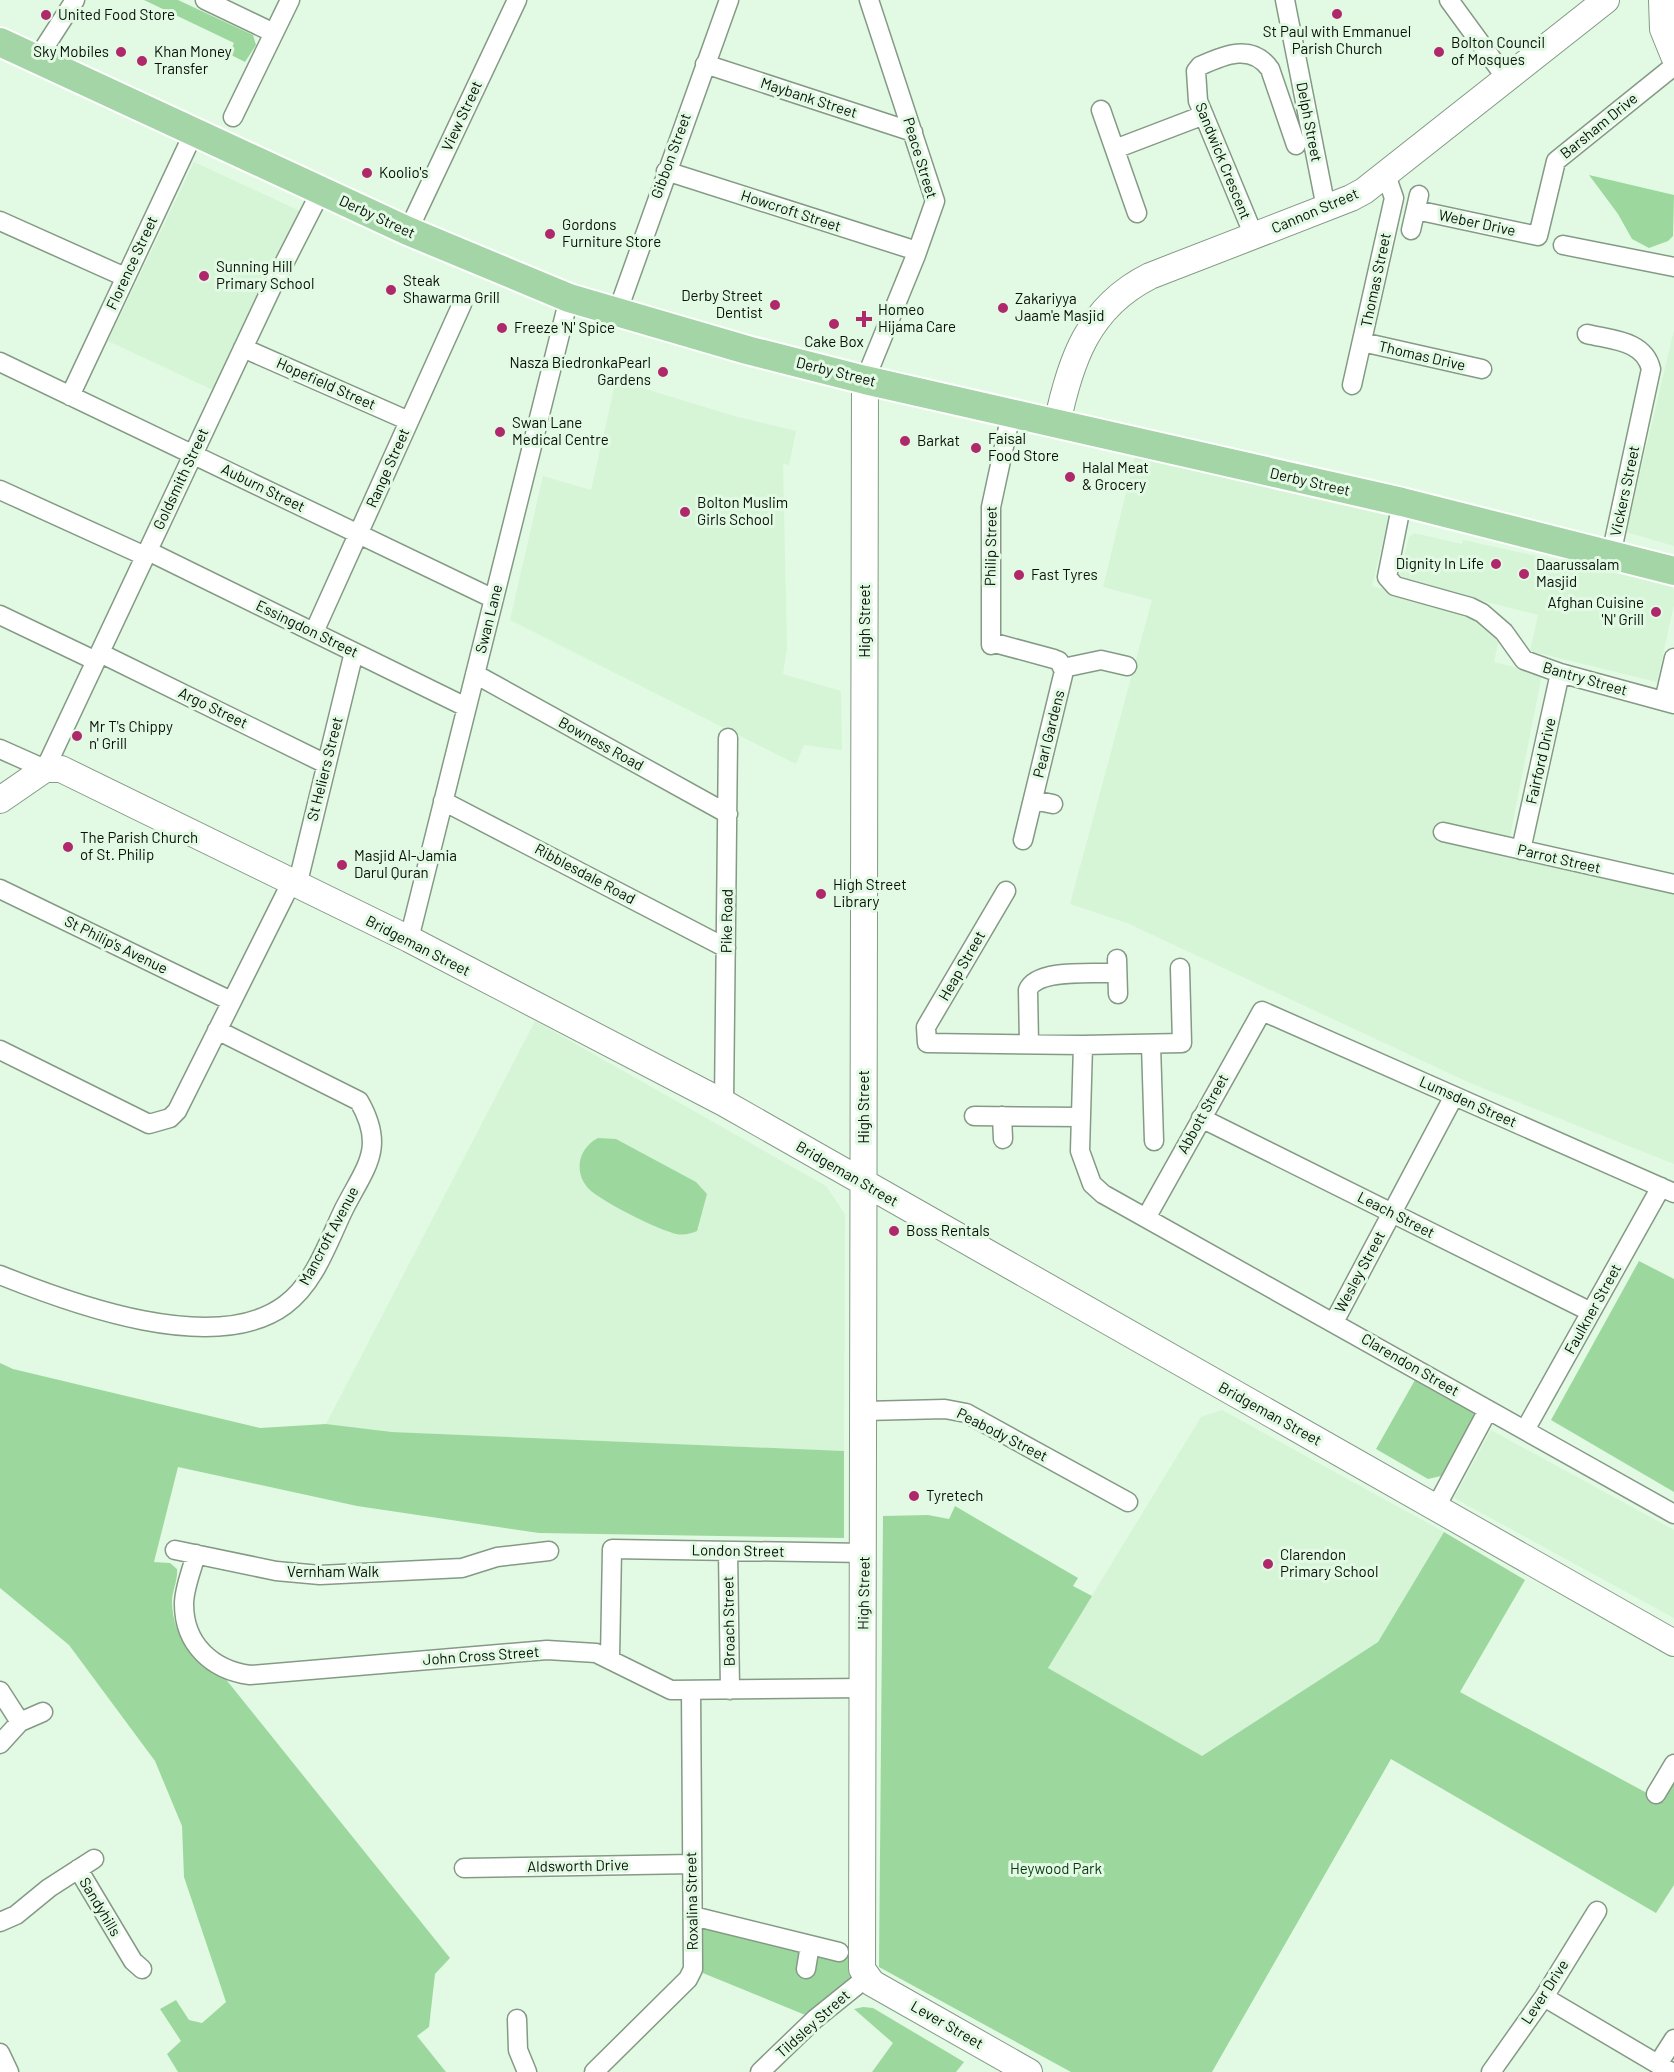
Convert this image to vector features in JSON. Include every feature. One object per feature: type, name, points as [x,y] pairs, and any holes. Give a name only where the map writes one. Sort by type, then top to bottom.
[{"type":"main road","name":"Derby Street","points":[[0,42],[195,130],[408,231],[569,298],[747,350],[865,380],[1402,502],[1674,571]]},
{"type":"street","points":[[37,59],[75,0]]},
{"type":"street","points":[[205,0],[274,33]]},
{"type":"street","points":[[232,117],[290,0]]},
{"type":"street","name":"View Street","points":[[408,231],[517,0]]},
{"type":"street","name":"Gibbon Street","points":[[617,313],[729,0]]},
{"type":"street","name":"Peace Street","points":[[865,380],[917,251],[934,201],[869,0]]},
{"type":"street","name":"Delph Street","points":[[1285,0],[1326,208]]},
{"type":"street","points":[[1449,0],[1506,78]]},
{"type":"street","name":"Cannon Street","points":[[1057,424],[1072,364],[1090,328],[1123,292],[1150,276],[1351,198],[1386,175],[1606,0]]},
{"type":"street","points":[[1662,0],[1663,28],[1674,56]]},
{"type":"street","name":"Sandwick Crescent","points":[[1254,236],[1197,95],[1198,68],[1240,52],[1248,52],[1265,61],[1270,69],[1296,145]]},
{"type":"street","name":"Maybank Street","points":[[705,64],[913,132]]},
{"type":"street","name":"Barsham Drive","points":[[1538,236],[1556,161],[1674,66]]},
{"type":"street","points":[[1101,110],[1137,213]]},
{"type":"street","points":[[1114,149],[1204,115]]},
{"type":"street","name":"Florence Street","points":[[70,396],[195,130]]},
{"type":"street","name":"Howcroft Street","points":[[666,171],[917,251]]},
{"type":"street","name":"Thomas Street","points":[[1352,385],[1394,198],[1386,175]]},
{"type":"street","name":"Goldsmith Street","points":[[45,770],[243,348],[321,190]]},
{"type":"street","name":"Weber Drive","points":[[1412,230],[1417,202],[1538,236]]},
{"type":"street","points":[[0,220],[125,278]]},
{"type":"street","points":[[1563,245],[1674,267]]},
{"type":"street","name":"Swan Lane","points":[[409,939],[569,298]]},
{"type":"street","name":"Range Street","points":[[314,633],[462,304]]},
{"type":"street","name":"Vickers Street","points":[[1587,334],[1639,348],[1649,360],[1651,369],[1611,555]]},
{"type":"street","name":"Thomas Drive","points":[[1362,342],[1482,369]]},
{"type":"street","name":"Hopefield Street","points":[[243,348],[410,421]]},
{"type":"street","name":"Auburn Street","points":[[0,362],[494,598]]},
{"type":"street","name":"High Street","points":[[865,380],[865,1553],[862,1958],[866,1978]]},
{"type":"street","name":"Philip Street","points":[[1011,414],[992,496],[991,644],[1054,659],[1063,668]]},
{"type":"street","name":"Essingdon Street","points":[[0,490],[146,554],[466,707]]},
{"type":"street","name":"Bantry Street","points":[[1402,502],[1389,582],[1395,586],[1470,607],[1504,632],[1524,660],[1560,673],[1669,702],[1674,658]]},
{"type":"street","name":"Argo Street","points":[[0,615],[98,657],[326,764]]},
{"type":"street","name":"St Heliers Street","points":[[294,885],[354,652]]},
{"type":"street","points":[[1063,668],[1101,660],[1127,666]]},
{"type":"street","name":"Pearl Gardens","points":[[1023,840],[1063,676],[1063,668]]},
{"type":"street","name":"Fairford Drive","points":[[1521,850],[1560,673]]},
{"type":"street","name":"Bowness Road","points":[[475,674],[728,814]]},
{"type":"street","name":"Pike Road","points":[[724,1103],[728,738]]},
{"type":"street","name":"Bridgeman Street","points":[[0,749],[45,770],[61,769],[294,885],[409,939],[724,1103],[1674,1643]]},
{"type":"street","points":[[0,800],[45,770]]},
{"type":"street","name":"Pearl Gardens","points":[[1033,800],[1053,804]]},
{"type":"street","name":"Ribblesdale Road","points":[[443,801],[726,948]]},
{"type":"street","name":"Parrot Street","points":[[1443,832],[1674,885]]},
{"type":"street","points":[[0,1050],[149,1124],[170,1118],[177,1111],[231,1001],[294,885]]},
{"type":"street","name":"St Philip's Avenue","points":[[0,889],[231,1001]]},
{"type":"street","name":"Heap Street","points":[[1006,891],[926,1027],[927,1043],[1029,1044]]},
{"type":"street","points":[[1118,994],[1117,966],[1044,975],[1030,983],[1028,990],[1029,1044],[1182,1043],[1180,968]]},
{"type":"street","name":"Lumsden Street","points":[[1262,1011],[1667,1190]]},
{"type":"street","name":"Abbott Street","points":[[1146,1218],[1262,1011]]},
{"type":"street","name":"Mancroft Avenue","points":[[0,1275],[79,1304],[173,1326],[224,1326],[246,1323],[285,1305],[307,1284],[374,1149],[371,1121],[359,1101],[217,1030]]},
{"type":"street","points":[[1151,1044],[1159,1130]]},
{"type":"street","name":"Clarendon Street","points":[[1083,1045],[1080,1151],[1092,1184],[1103,1194],[1674,1514]]},
{"type":"street","name":"Wesley Street","points":[[1334,1322],[1454,1096]]},
{"type":"street","points":[[974,1116],[1081,1117]]},
{"type":"street","points":[[1002,1116],[1003,1139]]},
{"type":"street","name":"Leach Street","points":[[1202,1118],[1591,1312]]},
{"type":"street","name":"Faulkner Street","points":[[1525,1430],[1591,1312],[1667,1190]]},
{"type":"street","name":"Peabody Street","points":[[865,1411],[945,1409],[966,1413],[1128,1502]]},
{"type":"street","points":[[1436,1507],[1488,1410]]},
{"type":"street","name":"London Street","points":[[610,1658],[612,1549],[865,1553]]},
{"type":"street","name":"Vernham Walk","points":[[175,1550],[276,1571],[320,1575],[449,1569],[491,1559],[549,1551]]},
{"type":"street","name":"Broach Street","points":[[728,1551],[730,1690]]},
{"type":"street","name":"John Cross Street","points":[[196,1554],[183,1602],[185,1623],[193,1642],[207,1658],[238,1674],[250,1675],[547,1650],[580,1650],[610,1658],[663,1687],[691,1690],[863,1688]]},
{"type":"street","name":"Roxalina Street","points":[[594,2072],[688,1979],[693,1969],[691,1690]]},
{"type":"street","points":[[0,1691],[20,1722]]},
{"type":"street","points":[[0,1744],[20,1722],[43,1712]]},
{"type":"street","points":[[1656,1794],[1674,1764]]},
{"type":"street","name":"Sandyhills","points":[[0,1922],[16,1915],[94,1859]]},
{"type":"street","name":"Aldsworth Drive","points":[[464,1868],[692,1864]]},
{"type":"street","name":"Sandyhills","points":[[78,1869],[117,1949],[141,1969]]},
{"type":"street","name":"Lever Drive","points":[[1491,2072],[1544,1997],[1597,1911]]},
{"type":"street","points":[[693,1916],[839,1952]]},
{"type":"street","points":[[806,1969],[810,1945]]},
{"type":"street","name":"Tildsley Street","points":[[760,2072],[815,2019],[866,1978]]},
{"type":"street","name":"Lever Street","points":[[866,1978],[1029,2072]]},
{"type":"street","points":[[1544,1997],[1665,2068],[1674,2039]]},
{"type":"street","points":[[517,2019],[518,2050],[527,2072]]},
{"type":"street","points":[[0,2053],[9,2072]]},
{"type":"shaded area","name":"Sunning Hill Primary School","points":[[194,162],[300,211],[215,391],[108,341]]},
{"type":"shaded area","points":[[1674,330],[1674,546],[1626,532]]},
{"type":"shaded area","points":[[616,380],[734,416],[796,431],[789,465],[783,463],[787,648],[783,674],[841,691],[842,750],[804,745],[796,764],[510,620],[543,476],[591,490]]},
{"type":"shaded area","points":[[1135,456],[1389,516],[1372,586],[1459,610],[1499,638],[1494,662],[1542,674],[1506,857],[1674,893],[1674,1164],[1470,1083],[1127,923],[1070,904],[1152,600],[1103,587]]},
{"type":"shaded area","points":[[1414,533],[1462,544],[1463,540],[1671,585],[1674,590],[1674,604],[1657,682],[1530,651],[1538,615],[1404,581],[1400,575],[1409,537]]},
{"type":"shaded area","points":[[535,1021],[826,1186],[845,1214],[844,1451],[392,1432],[326,1424]]},
{"type":"shaded area","name":"Clarendon Primary School","points":[[1222,1410],[1444,1532],[1378,1642],[1202,1756],[1048,1668],[1201,1417]]},
{"type":"shaded area","points":[[1491,1430],[1674,1530],[1674,1618],[1454,1498]]},
{"type":"green space","points":[[144,0],[178,0],[253,35],[256,45],[245,62],[229,54],[234,43]]},
{"type":"green space","points":[[1589,175],[1674,195],[1673,236],[1668,241],[1649,248],[1632,239],[1618,214]]},
{"type":"green space","points":[[598,1138],[616,1139],[696,1182],[707,1194],[697,1231],[681,1234],[662,1229],[611,1204],[588,1188],[580,1173],[581,1157],[590,1143]]},
{"type":"green space","points":[[1639,1261],[1674,1279],[1674,1492],[1551,1420]]},
{"type":"green space","points":[[0,1363],[13,1369],[260,1428],[326,1424],[392,1432],[844,1451],[844,1538],[539,1533],[357,1506],[178,1467],[154,1562],[170,1563],[177,1569],[172,1602],[176,1627],[181,1638],[195,1656],[224,1677],[450,1958],[435,1974],[429,2027],[417,2036],[446,2072],[178,2072],[167,2054],[181,2041],[160,2009],[176,2000],[189,2020],[202,2023],[226,2002],[184,1877],[182,1826],[155,1761],[69,1645],[0,1588]]},
{"type":"green space","points":[[1415,1380],[1475,1414],[1441,1476],[1428,1479],[1376,1449]]},
{"type":"green space","name":"Heywood Park","points":[[955,1506],[1078,1578],[1073,1586],[1092,1596],[1048,1668],[1202,1756],[1378,1642],[1444,1532],[1525,1580],[1460,1692],[1658,1799],[1674,1772],[1674,1885],[1656,1913],[1391,1759],[1212,2072],[1071,2072],[879,1967],[883,1516],[928,1515],[949,1519]]},
{"type":"green space","points":[[693,1916],[862,1958],[866,1978],[815,2019],[693,1969]]},
{"type":"green space","points":[[873,2008],[964,2062],[956,2072],[872,2072],[893,2043],[854,2009]]},
{"type":"place","name":"St Paul with Emmanuel Parish Church","points":[[1337,14]]},
{"type":"place","name":"United Food Store","points":[[46,15]]},
{"type":"place","name":"Sky Mobiles","points":[[121,52]]},
{"type":"place","name":"Bolton Council of Mosques","points":[[1439,52]]},
{"type":"place","name":"Khan Money Transfer","points":[[142,61]]},
{"type":"place","name":"Koolio's","points":[[367,173]]},
{"type":"place","name":"Gordons Furniture Store","points":[[550,234]]},
{"type":"place","name":"Sunning Hill Primary School","points":[[204,276]]},
{"type":"place","name":"Steak Shawarma Grill","points":[[391,290]]},
{"type":"place","name":"Derby Street Dentist","points":[[775,305]]},
{"type":"place","name":"Zakariyya Jaam'e Masjid","points":[[1003,308]]},
{"type":"place","name":"Homeo Hijama Care","points":[[864,319]]},
{"type":"place","name":"Cake Box","points":[[834,324]]},
{"type":"place","name":"Freeze 'N' Spice","points":[[502,328]]},
{"type":"place","name":"Nasza BiedronkaPearl Gardens","points":[[663,372]]},
{"type":"place","name":"Swan Lane Medical Centre","points":[[500,432]]},
{"type":"place","name":"Barkat","points":[[905,441]]},
{"type":"place","name":"Faisal Food Store","points":[[976,448]]},
{"type":"place","name":"Halal Meat & Grocery","points":[[1070,477]]},
{"type":"place","name":"Bolton Muslim Girls School","points":[[685,512]]},
{"type":"place","name":"Dignity In Life","points":[[1496,564]]},
{"type":"place","name":"Daarussalam Masjid","points":[[1524,574]]},
{"type":"place","name":"Fast Tyres","points":[[1019,575]]},
{"type":"place","name":"Afghan Cuisine 'N' Grill","points":[[1656,612]]},
{"type":"place","name":"Mr T's Chippy n' Grill","points":[[77,736]]},
{"type":"place","name":"The Parish Church of St. Philip","points":[[68,847]]},
{"type":"place","name":"Masjid Al-Jamia Darul Quran","points":[[342,865]]},
{"type":"place","name":"High Street Library","points":[[821,894]]},
{"type":"place","name":"Boss Rentals","points":[[894,1231]]},
{"type":"place","name":"Tyretech","points":[[914,1496]]},
{"type":"place","name":"Clarendon Primary School","points":[[1268,1564]]}]
